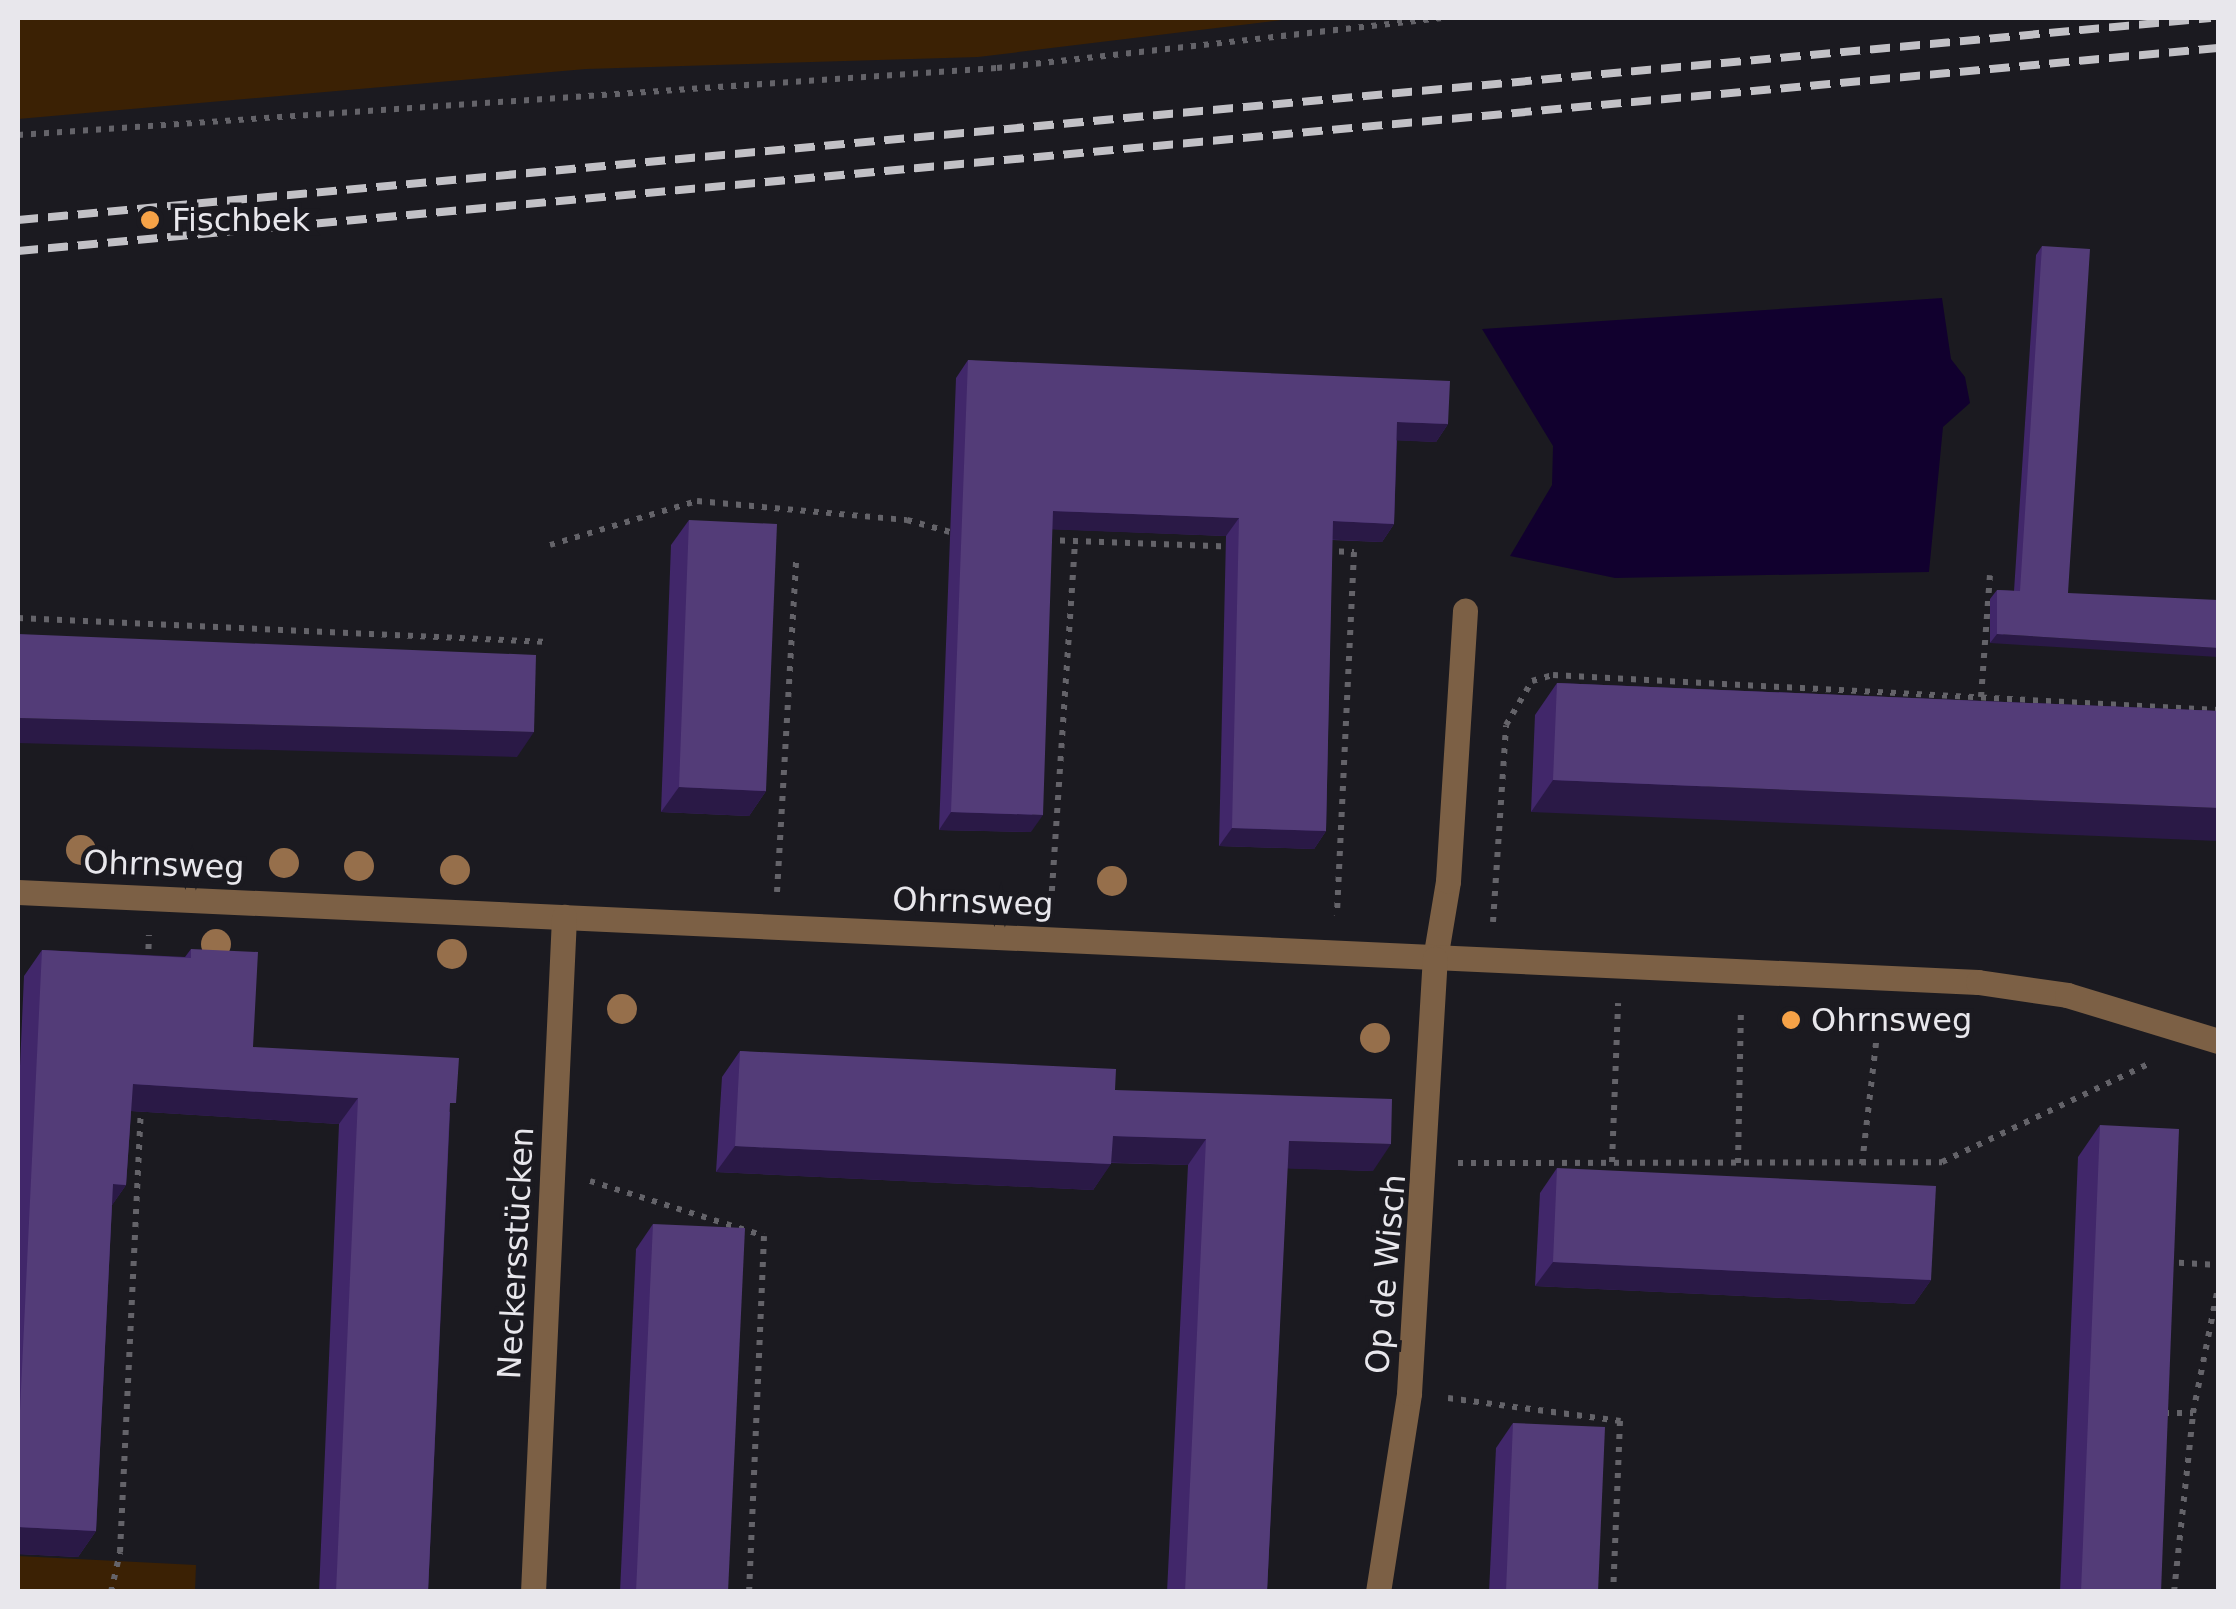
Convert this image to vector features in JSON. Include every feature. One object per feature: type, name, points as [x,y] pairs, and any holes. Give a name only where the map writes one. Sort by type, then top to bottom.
[{"type":"street","name":"Op de Wisch","points":[[1378,1592],[1409,1393],[1427,1163],[1436,960],[1448,880],[1464,611]]},
{"type":"street","name":"Ohrnsweg","points":[[18,892],[1049,937],[1619,970],[1978,982],[2067,995],[2212,1039]]},
{"type":"street","name":"Neckersstücken","points":[[533,1592],[564,916]]},
{"type":"path","points":[[18,135],[997,68],[1442,18]]},
{"type":"path","points":[[550,545],[696,501],[908,520],[958,534]]},
{"type":"path","points":[[1036,539],[1255,548]]},
{"type":"path","points":[[1049,937],[1076,542]]},
{"type":"path","points":[[1314,550],[1354,552],[1336,954]]},
{"type":"path","points":[[775,927],[796,559]]},
{"type":"path","points":[[1981,697],[1990,575]]},
{"type":"path","points":[[18,618],[548,642]]},
{"type":"path","points":[[1596,698],[1597,678]]},
{"type":"path","points":[[1490,963],[1506,725],[1532,682],[1597,678],[2218,710]]},
{"type":"path","points":[[1713,684],[1713,703]]},
{"type":"path","points":[[1828,708],[1829,690]]},
{"type":"path","points":[[1942,695],[1942,713]]},
{"type":"path","points":[[2061,719],[2062,702]]},
{"type":"path","points":[[2174,707],[2174,724]]},
{"type":"path","points":[[148,976],[151,897]]},
{"type":"path","points":[[1612,1162],[1619,970]]},
{"type":"path","points":[[1738,1163],[1742,974]]},
{"type":"path","points":[[1862,1164],[1883,978]]},
{"type":"path","points":[[1427,1163],[1942,1162],[2212,1039]]},
{"type":"path","points":[[111,1592],[120,1552],[142,1095]]},
{"type":"path","points":[[553,1170],[764,1236],[748,1592]]},
{"type":"path","points":[[2164,1244],[2162,1262],[2218,1266]]},
{"type":"path","points":[[2174,1592],[2175,1552],[2193,1413],[2218,1288]]},
{"type":"path","points":[[1409,1393],[1620,1421],[1613,1592]]},
{"type":"path","points":[[2160,1399],[2160,1413],[2193,1413]]},
{"type":"path","points":[[2164,1552],[2175,1552]]},
{"type":"shaded area","points":[[18,18],[1298,18],[978,57],[586,69],[18,119]]},
{"type":"shaded area","points":[[1942,298],[1951,359],[1965,377],[1970,403],[1943,427],[1929,572],[1615,578],[1510,556],[1552,485],[1553,446],[1482,329]]},
{"type":"shaded area","points":[[18,1556],[196,1565],[195,1591],[18,1591]]},
{"type":"building","points":[[2042,246],[2090,249],[2068,593],[2218,600],[2218,648],[1997,634],[1997,590],[2020,591]]},
{"type":"building","points":[[968,360],[1450,381],[1448,424],[1397,422],[1394,524],[1333,521],[1326,831],[1232,828],[1239,518],[1053,511],[1043,815],[951,812]]},
{"type":"building","points":[[689,520],[777,524],[766,791],[679,787]]},
{"type":"building","points":[[18,634],[536,655],[534,732],[18,718]]},
{"type":"building","points":[[1557,683],[2218,711],[2218,808],[1553,780]]},
{"type":"building","points":[[191,949],[258,952],[253,1047],[459,1058],[456,1103],[450,1103],[428,1592],[336,1592],[358,1098],[133,1084],[126,1185],[113,1184],[96,1531],[18,1527],[18,1452],[42,950],[191,958]]},
{"type":"building","points":[[740,1051],[1116,1069],[1115,1090],[1392,1099],[1391,1144],[1289,1141],[1267,1592],[1185,1592],[1206,1139],[1113,1136],[1111,1164],[735,1146]]},
{"type":"building","points":[[2100,1125],[2179,1129],[2161,1592],[2081,1592]]},
{"type":"building","points":[[1557,1168],[1936,1186],[1931,1280],[1553,1262]]},
{"type":"building","points":[[653,1224],[745,1228],[728,1592],[636,1592]]},
{"type":"building","points":[[1513,1423],[1605,1427],[1598,1592],[1506,1592]]},
{"type":"railway","points":[[18,220],[2211,18]]},
{"type":"railway","points":[[18,251],[2218,48]]},
{"type":"place","name":"Fischbek","points":[[150,220]]},
{"type":"place","name":"Ohrnsweg","points":[[1791,1020]]}]
